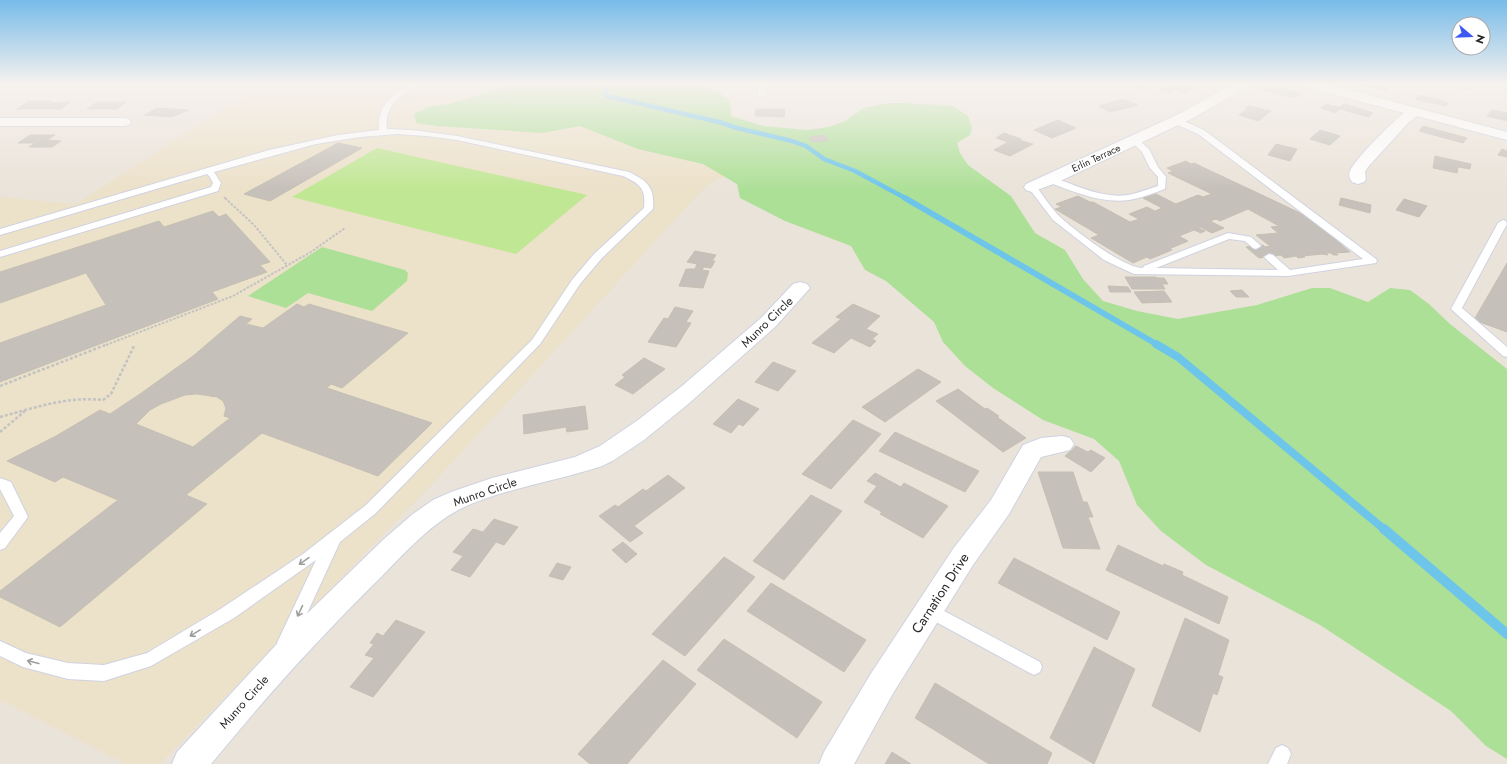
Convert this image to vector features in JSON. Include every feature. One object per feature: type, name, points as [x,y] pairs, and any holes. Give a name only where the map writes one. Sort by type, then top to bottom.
[{"type":"street","name":"Erlin Terrace","points":[[1032,187],[1050,180],[1179,119]]},
{"type":"street","points":[[1358,179],[1357,172],[1361,165],[1405,119]]},
{"type":"street","points":[[1440,119],[1507,136]]},
{"type":"street","points":[[0,122],[124,122]]},
{"type":"street","name":"Munro Circle","points":[[189,764],[271,672],[351,588],[398,543],[443,506],[490,488],[589,461],[614,448],[655,420],[746,343],[772,320],[800,288]]},
{"type":"street","name":"Carnation Drive","points":[[836,764],[881,685],[963,557],[1000,508],[1032,451],[1041,447],[1062,444]]},
{"type":"lane","points":[[381,119],[383,132]]},
{"type":"lane","points":[[1032,187],[1056,218],[1108,258],[1134,271],[1288,273],[1372,261],[1201,132],[1176,120]]},
{"type":"lane","points":[[0,232],[311,142],[339,136],[383,132],[413,132],[456,138],[626,174],[639,180],[648,188],[650,198],[648,209],[598,256],[576,282],[536,342],[371,509],[308,558],[228,613],[151,659],[104,673],[68,671],[23,660],[0,648]]},
{"type":"lane","points":[[1050,180],[1078,190],[1105,197],[1124,198],[1162,187],[1162,177],[1154,168],[1146,151],[1134,140]]},
{"type":"lane","points":[[0,254],[215,189],[217,183],[214,176],[208,171]]},
{"type":"lane","points":[[1503,222],[1456,309],[1507,353]]},
{"type":"lane","points":[[1143,270],[1228,236],[1248,239],[1256,246]]},
{"type":"lane","points":[[1269,257],[1288,273]]},
{"type":"lane","points":[[0,483],[6,486],[21,517],[0,544]]},
{"type":"lane","points":[[271,672],[334,537]]},
{"type":"lane","points":[[929,610],[1034,667]]},
{"type":"path","points":[[215,189],[254,225],[287,266]]},
{"type":"path","points":[[0,386],[233,296],[311,252],[345,228]]},
{"type":"path","points":[[0,416],[59,401],[76,399],[103,400],[111,394],[134,346]]},
{"type":"path","points":[[0,432],[26,410]]},
{"type":"shaded area","points":[[209,119],[708,119],[786,144],[706,186],[438,478],[160,764],[126,764],[0,700],[0,197],[76,204]]},
{"type":"green space","points":[[415,119],[739,119],[763,126],[807,130],[829,127],[848,119],[969,119],[972,128],[970,135],[957,143],[960,153],[968,165],[1011,196],[1035,233],[1065,250],[1083,279],[1103,301],[1137,311],[1178,319],[1257,305],[1312,288],[1330,288],[1368,302],[1390,288],[1410,290],[1507,369],[1507,759],[1486,746],[1451,711],[1320,625],[1206,565],[1161,531],[1137,505],[1119,461],[1094,439],[1043,420],[993,388],[965,366],[943,342],[934,322],[886,281],[865,270],[851,246],[785,221],[740,198],[737,184],[703,164],[638,149],[580,126],[542,133],[437,126],[416,123]]},
{"type":"green space","points":[[377,148],[587,195],[516,254],[292,197]]},
{"type":"green space","points":[[322,247],[405,270],[408,273],[407,281],[372,311],[308,293],[286,308],[248,296]]},
{"type":"building","points":[[1251,119],[1261,119],[1258,121]]},
{"type":"building","points":[[1498,119],[1507,119],[1507,121]]},
{"type":"building","points":[[1058,120],[1076,128],[1052,138],[1034,130]]},
{"type":"building","points":[[1423,126],[1467,138],[1463,143],[1419,131]]},
{"type":"building","points":[[1320,130],[1340,136],[1330,145],[1310,139]]},
{"type":"building","points":[[1004,133],[1021,139],[1019,140],[1033,144],[1010,156],[994,150],[1008,142],[996,138]]},
{"type":"building","points":[[30,135],[55,135],[47,140],[61,141],[52,147],[29,147],[35,143],[18,143]]},
{"type":"building","points":[[825,135],[828,141],[812,142],[809,137]]},
{"type":"building","points":[[338,143],[362,148],[270,201],[244,194]]},
{"type":"building","points":[[1276,144],[1297,149],[1290,161],[1268,155]]},
{"type":"building","points":[[1502,149],[1507,151],[1507,157],[1498,155]]},
{"type":"building","points":[[1435,156],[1471,164],[1470,169],[1458,167],[1457,173],[1433,168]]},
{"type":"building","points":[[1186,161],[1191,164],[1194,163],[1317,221],[1339,239],[1335,239],[1350,252],[1336,253],[1338,255],[1326,253],[1328,255],[1322,254],[1298,258],[1296,256],[1284,258],[1281,255],[1259,258],[1246,247],[1263,245],[1265,247],[1270,246],[1256,235],[1278,233],[1271,227],[1279,226],[1248,209],[1220,221],[1216,219],[1210,221],[1224,228],[1212,233],[1200,227],[1198,228],[1205,231],[1201,233],[1194,230],[1179,236],[1188,241],[1169,249],[1172,250],[1150,259],[1147,257],[1133,263],[1091,238],[1099,235],[1055,209],[1062,207],[1056,204],[1078,196],[1093,202],[1130,222],[1139,219],[1129,214],[1147,207],[1155,211],[1162,208],[1143,198],[1156,194],[1176,204],[1198,195],[1203,197],[1212,194],[1168,173],[1173,171],[1167,168]]},
{"type":"building","points":[[1341,198],[1371,205],[1370,213],[1339,205]]},
{"type":"building","points":[[1404,199],[1427,206],[1419,217],[1396,210]]},
{"type":"building","points":[[213,211],[219,217],[226,214],[270,262],[260,265],[267,272],[212,292],[218,299],[0,382],[0,343],[106,305],[86,273],[0,303],[0,272],[159,221],[164,227]]},
{"type":"building","points":[[695,251],[716,255],[712,261],[715,261],[711,268],[704,267],[702,270],[709,271],[703,288],[679,286],[686,269],[695,269],[697,264],[687,262]]},
{"type":"building","points":[[1507,263],[1507,332],[1474,320]]},
{"type":"building","points":[[1125,277],[1164,278],[1168,284],[1162,284],[1165,289],[1132,289]]},
{"type":"building","points":[[1108,286],[1128,287],[1131,292],[1110,292]]},
{"type":"building","points":[[1242,290],[1249,297],[1236,297],[1230,291]]},
{"type":"building","points":[[1164,291],[1172,302],[1142,303],[1134,292]]},
{"type":"building","points":[[297,304],[304,307],[309,304],[408,333],[342,388],[331,384],[327,388],[432,423],[378,476],[262,433],[186,495],[207,504],[60,627],[0,597],[0,591],[118,500],[63,477],[55,482],[7,461],[56,436],[100,410],[110,414],[193,356],[240,316],[252,319],[246,324],[263,328]],"holes":[[[197,394],[217,397],[223,401],[226,408],[224,416],[230,418],[193,447],[136,424],[150,410],[185,395]]]},
{"type":"building","points":[[853,304],[880,316],[866,329],[878,334],[872,339],[876,341],[870,347],[851,338],[834,353],[812,343],[841,319],[836,317]]},
{"type":"building","points":[[675,307],[693,311],[686,322],[691,323],[676,347],[648,342],[664,318],[668,319]]},
{"type":"building","points":[[644,358],[665,369],[633,394],[615,385],[625,377],[622,375]]},
{"type":"building","points":[[773,362],[796,371],[778,391],[755,382]]},
{"type":"building","points":[[918,369],[941,382],[885,422],[862,407]]},
{"type":"building","points":[[958,389],[985,409],[987,408],[999,416],[997,417],[1026,438],[1003,452],[936,401]]},
{"type":"building","points":[[738,399],[759,409],[743,426],[739,424],[731,433],[713,424]]},
{"type":"building","points":[[585,406],[588,429],[567,432],[566,427],[524,434],[523,415]]},
{"type":"building","points":[[853,420],[881,434],[831,489],[802,474]]},
{"type":"building","points":[[895,432],[979,471],[965,492],[879,451]]},
{"type":"building","points":[[1076,446],[1088,452],[1091,450],[1105,458],[1091,472],[1065,456]]},
{"type":"building","points":[[1038,472],[1073,472],[1083,502],[1087,502],[1093,517],[1088,517],[1100,549],[1063,548]]},
{"type":"building","points":[[875,473],[901,487],[904,483],[948,506],[923,538],[880,514],[882,512],[864,502],[877,486],[867,481]]},
{"type":"building","points":[[668,475],[685,488],[634,526],[643,533],[630,542],[599,516],[615,505],[618,507],[643,489],[646,491]]},
{"type":"building","points":[[811,495],[842,511],[784,580],[753,561]]},
{"type":"building","points":[[494,519],[518,527],[504,545],[496,542],[470,577],[451,570],[463,556],[453,552],[473,529],[483,532]]},
{"type":"building","points":[[623,542],[637,554],[626,563],[612,550]]},
{"type":"building","points":[[1118,545],[1163,566],[1164,564],[1183,572],[1182,575],[1228,597],[1219,624],[1106,570]]},
{"type":"building","points":[[724,557],[755,577],[685,656],[652,634]]},
{"type":"building","points":[[1014,558],[1120,612],[1107,640],[998,583]]},
{"type":"building","points":[[557,563],[571,567],[563,580],[549,576]]},
{"type":"building","points":[[771,583],[866,640],[844,672],[747,611]]},
{"type":"building","points":[[1185,618],[1229,640],[1218,675],[1223,677],[1217,695],[1213,693],[1200,732],[1152,706]]},
{"type":"building","points":[[396,620],[425,632],[373,697],[350,687],[374,658],[365,655],[374,644],[370,643],[377,633],[383,636]]},
{"type":"building","points":[[724,639],[822,702],[797,738],[697,670]]},
{"type":"building","points":[[1094,647],[1135,669],[1094,764],[1050,738]]},
{"type":"building","points":[[663,660],[696,684],[627,764],[590,764],[578,754]]},
{"type":"building","points":[[935,683],[1052,753],[1047,764],[989,764],[915,718]]},
{"type":"building","points":[[892,752],[911,764],[885,764]]},
{"type":"waterway","points":[[705,119],[806,146],[824,159],[855,171],[907,199]]},
{"type":"waterway","points":[[905,198],[1158,345]]},
{"type":"waterway","points":[[1156,344],[1178,357],[1385,530]]},
{"type":"waterway","points":[[1384,529],[1507,634]]}]
